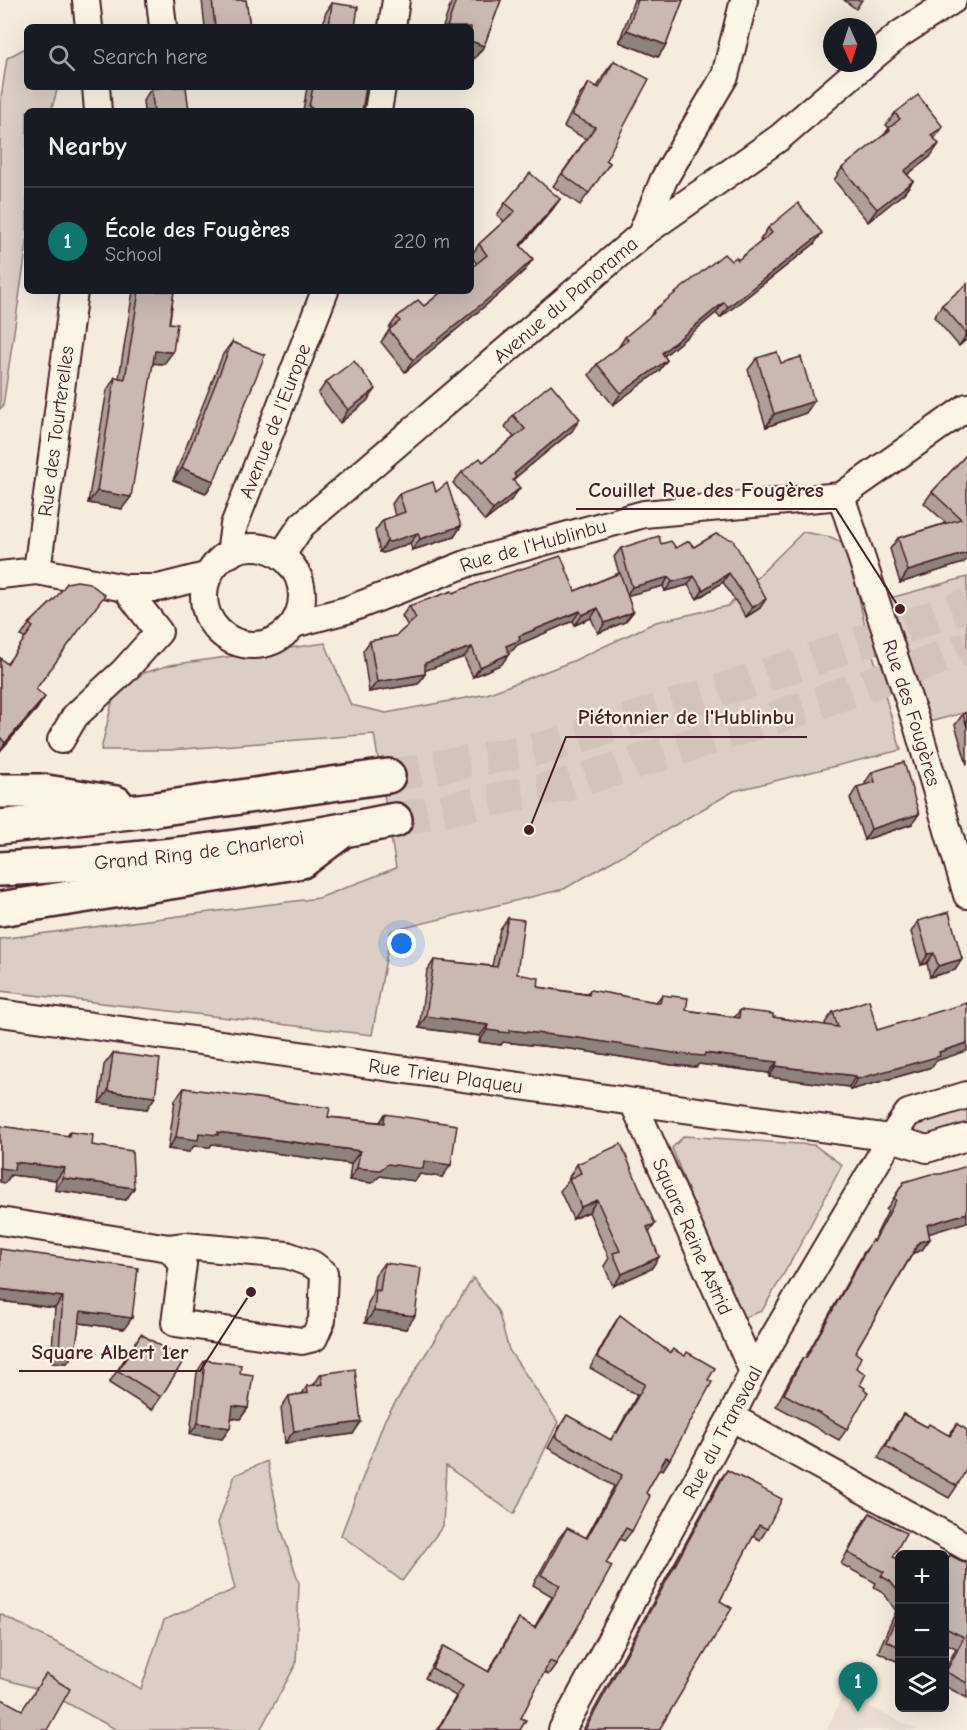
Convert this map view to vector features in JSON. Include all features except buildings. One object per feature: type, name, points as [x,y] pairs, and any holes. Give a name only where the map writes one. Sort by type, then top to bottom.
[{"type":"highway","points":[[0,827],[156,809],[388,776]]},
{"type":"highway","points":[[0,791],[40,791],[156,809]]},
{"type":"highway","name":"Grand Ring de Charleroi","points":[[0,869],[174,855],[342,831],[395,820]]},
{"type":"highway","points":[[0,909],[302,861],[342,831]]},
{"type":"street","points":[[86,0],[89,24]]},
{"type":"street","points":[[160,0],[163,24]]},
{"type":"street","points":[[392,24],[396,0]]},
{"type":"street","points":[[641,235],[664,179],[725,76],[744,0]]},
{"type":"street","name":"Avenue du Panorama","points":[[877,54],[900,34],[953,0]]},
{"type":"street","name":"Avenue du Panorama","points":[[281,556],[302,525],[641,235],[779,138],[855,72]]},
{"type":"street","points":[[96,90],[98,108]]},
{"type":"street","points":[[378,108],[382,90]]},
{"type":"street","name":"Rue des Tourterelles","points":[[38,571],[74,294]]},
{"type":"street","name":"Avenue de l'Europe","points":[[230,554],[234,525],[324,294]]},
{"type":"street","points":[[841,496],[967,407]]},
{"type":"street","name":"Rue de l'Hublinbu","points":[[294,624],[347,610],[471,562],[644,514],[841,496]]},
{"type":"street","name":"Rue des Fougères","points":[[841,496],[917,725],[967,895]]},
{"type":"street","points":[[263,547],[281,556],[292,567],[300,581],[302,593],[300,611],[294,624],[280,638],[256,645],[244,645],[226,637],[217,630],[208,615],[204,600],[209,575],[218,562],[246,548],[263,547]]},
{"type":"street","points":[[0,575],[38,571],[124,588],[159,588],[209,575]]},
{"type":"street","points":[[61,740],[75,716],[124,671],[159,632],[124,588]]},
{"type":"street","name":"Rue Trieu Plaqueu","points":[[0,1013],[891,1138]]},
{"type":"street","name":"Rue du Transvaal","points":[[562,1730],[753,1372],[891,1138],[908,1113],[967,1095]]},
{"type":"street","name":"Square Reine Astrid","points":[[633,1102],[753,1372]]},
{"type":"street","points":[[891,1138],[927,1149],[967,1137]]},
{"type":"street","points":[[0,1221],[169,1248],[185,1246],[287,1256],[312,1264],[324,1273],[322,1320],[314,1338],[302,1341],[175,1323],[183,1264],[169,1248]]},
{"type":"street","points":[[731,1417],[967,1547]]},
{"type":"shaded area","points":[[24,49],[24,90],[57,90],[52,108],[24,108],[24,264],[3,406],[0,409],[0,104],[7,58]]},
{"type":"shaded area","points":[[803,532],[831,537],[848,546],[866,631],[901,750],[734,791],[564,889],[391,931],[372,1035],[0,991],[0,939],[319,898],[396,868],[374,734],[170,750],[101,750],[114,694],[144,673],[170,665],[325,643],[351,705],[386,713],[487,694],[573,661],[656,622],[728,606]]},
{"type":"shaded area","points":[[967,577],[967,712],[929,722],[890,598]]},
{"type":"shaded area","points":[[967,1106],[967,1124],[923,1137],[915,1136],[912,1129],[915,1121]]},
{"type":"shaded area","points":[[684,1136],[814,1145],[842,1165],[762,1311],[737,1320],[672,1148]]},
{"type":"shaded area","points":[[473,1278],[498,1311],[509,1350],[558,1422],[514,1514],[446,1466],[443,1526],[402,1581],[341,1535],[385,1419]]},
{"type":"shaded area","points":[[267,1461],[281,1528],[299,1583],[296,1664],[260,1730],[117,1730],[45,1691],[0,1678],[0,1614],[87,1658],[141,1689],[164,1620],[235,1589],[218,1523],[235,1475]]},
{"type":"shaded area","points":[[843,1694],[919,1730],[827,1730]]},
{"type":"tunnel","points":[[388,776],[548,747],[782,670],[967,605]]},
{"type":"tunnel","points":[[395,820],[569,784],[804,708],[967,648]]},
{"type":"place","name":"Couillet Rue des Fougères","points":[[900,609]]},
{"type":"place","name":"Piétonnier de l'Hublinbu","points":[[529,830]]},
{"type":"place","name":"Square Albert 1er","points":[[251,1292]]},
{"type":"place","name":"École des Fougères","points":[[858,1712]]}]
